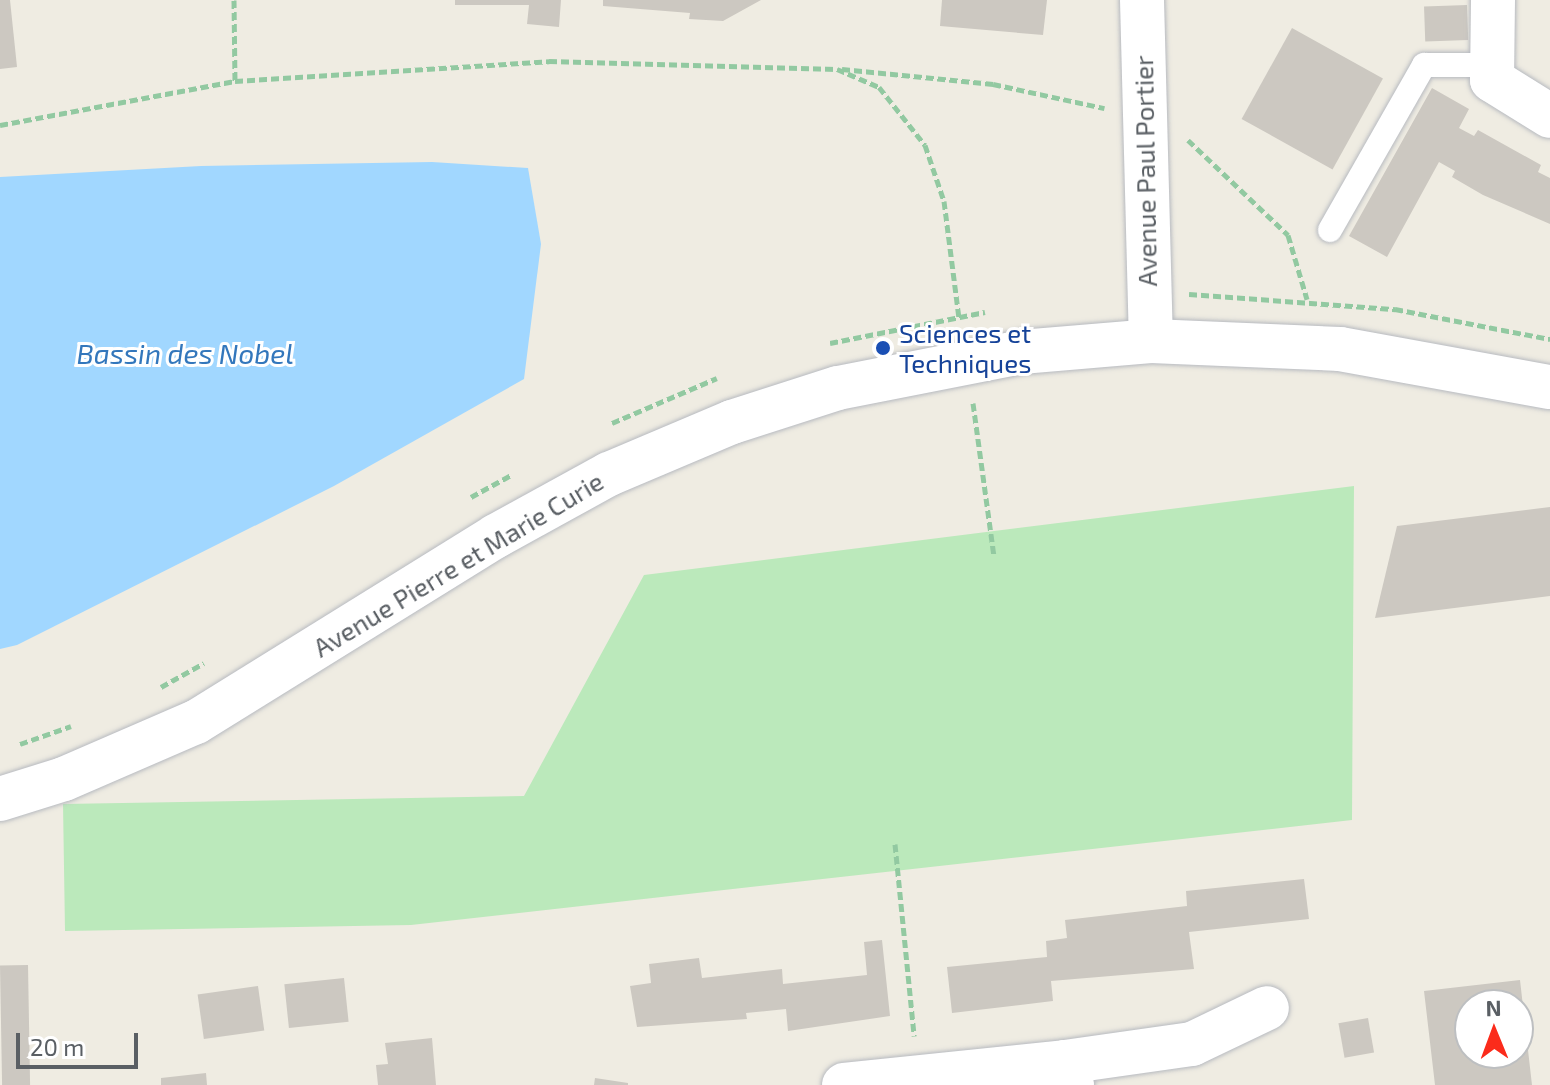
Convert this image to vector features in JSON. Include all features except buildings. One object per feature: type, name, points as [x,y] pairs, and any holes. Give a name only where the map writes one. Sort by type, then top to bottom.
[{"type":"street","name":"Avenue Paul Portier","points":[[1142,0],[1151,341]]},
{"type":"street","points":[[1493,0],[1492,80],[1550,116]]},
{"type":"street","name":"Avenue Pierre et Marie Curie","points":[[0,799],[64,779],[196,722],[541,510],[664,448],[838,388],[967,361],[1151,341],[1340,349],[1550,387]]},
{"type":"street","points":[[844,1085],[918,1077],[1069,1074],[1192,1044],[1267,1008]]},
{"type":"lane","points":[[1330,230],[1424,65],[1492,65]]},
{"type":"path","points":[[234,0],[235,81]]},
{"type":"path","points":[[0,125],[235,81],[549,61],[837,69],[879,87],[925,145],[944,201],[994,556]]},
{"type":"path","points":[[895,844],[918,1077]]},
{"type":"green space","points":[[1354,486],[1352,820],[411,925],[65,931],[63,804],[524,796],[644,575]]},
{"type":"water","name":"Bassin des Nobel","points":[[432,162],[528,168],[541,244],[524,379],[334,486],[17,645],[0,649],[0,177],[201,166]]},
{"type":"place","name":"Sciences et Techniques","points":[[883,348]]}]
